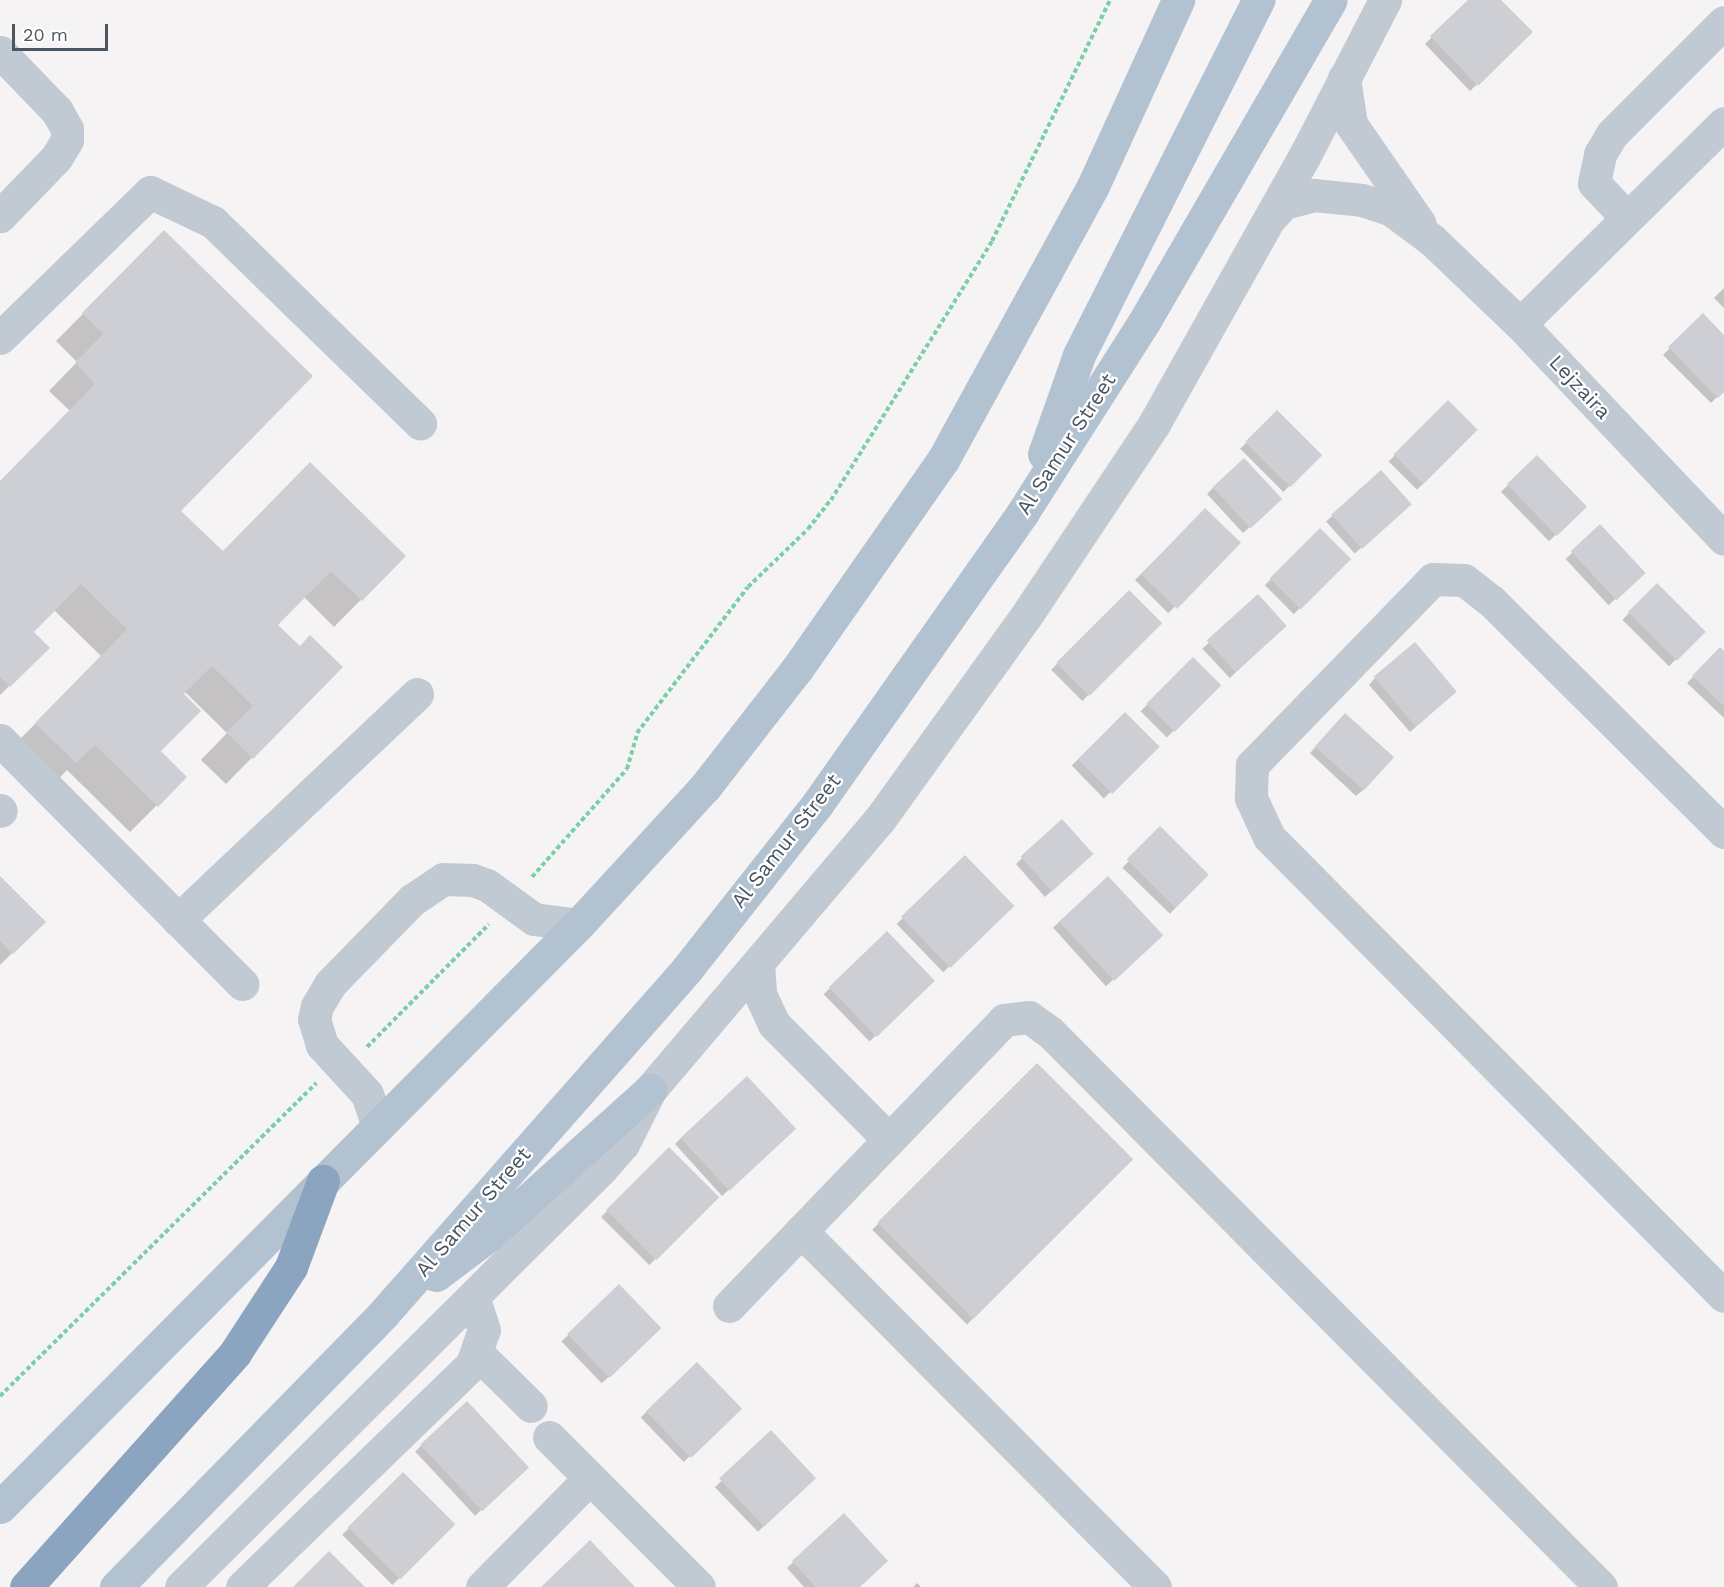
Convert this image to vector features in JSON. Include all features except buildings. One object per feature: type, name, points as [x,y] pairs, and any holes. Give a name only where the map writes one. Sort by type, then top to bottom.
[{"type":"highway","points":[[26,1587],[235,1353],[291,1267],[323,1181]]},
{"type":"main road","points":[[0,1507],[578,924],[705,787],[797,669],[943,460],[1093,186],[1178,0]]},
{"type":"main road","points":[[1023,512],[1079,355],[1258,0]]},
{"type":"main road","name":"Al Samur Street","points":[[116,1587],[384,1313],[694,960],[818,804],[1023,512],[1144,322],[1330,0]]},
{"type":"main road","points":[[384,1313],[489,1235],[650,1090]]},
{"type":"street","points":[[181,1587],[616,1152],[650,1090],[880,819],[1030,610],[1154,424],[1385,0]]},
{"type":"street","points":[[1627,218],[1594,183],[1600,154],[1612,134],[1724,22]]},
{"type":"street","points":[[0,52],[57,111],[67,129],[67,140],[56,158],[0,216]]},
{"type":"street","name":"Lejzaira","points":[[1344,78],[1351,124],[1432,240]]},
{"type":"street","points":[[1520,324],[1724,123]]},
{"type":"street","points":[[0,338],[150,192],[213,222],[420,423]]},
{"type":"street","name":"Lejzaira","points":[[1266,222],[1284,203],[1314,195],[1362,200],[1390,209],[1432,240],[1520,324],[1724,539]]},
{"type":"street","points":[[1719,1282],[1269,837],[1251,798],[1252,765],[1433,579],[1464,580],[1491,601],[1724,832]]},
{"type":"street","points":[[178,920],[417,694]]},
{"type":"street","points":[[0,740],[242,984]]},
{"type":"street","points":[[378,1126],[367,1094],[322,1045],[317,1032],[315,1013],[322,994],[421,891],[443,879],[473,880],[487,885],[509,904],[549,924],[578,924]]},
{"type":"street","points":[[758,963],[760,994],[774,1024],[889,1140]]},
{"type":"street","points":[[729,1306],[1004,1020],[1029,1017],[1050,1032],[1601,1587]]},
{"type":"street","points":[[705,1025],[738,1020],[774,1024]]},
{"type":"street","points":[[801,1231],[1155,1587]]},
{"type":"street","points":[[242,1587],[460,1377],[478,1354],[484,1330],[473,1297]]},
{"type":"street","points":[[478,1354],[531,1407]]},
{"type":"street","points":[[549,1437],[699,1587]]},
{"type":"street","points":[[482,1587],[590,1478]]},
{"type":"path","points":[[0,1396],[509,904],[627,769],[637,733],[748,587],[808,529],[831,500],[992,241],[1110,0]]}]
